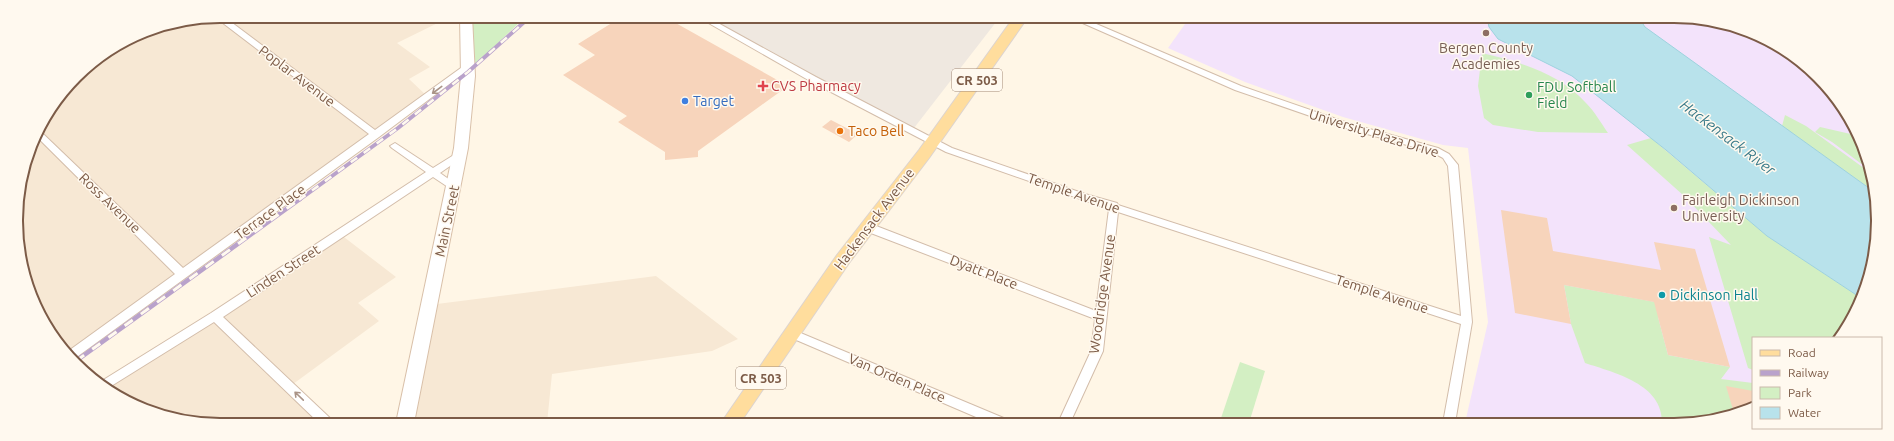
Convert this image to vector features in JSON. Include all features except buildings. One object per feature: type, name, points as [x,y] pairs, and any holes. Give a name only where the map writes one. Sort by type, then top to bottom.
[{"type":"main road","name":"Main Street","points":[[406,418],[460,155],[468,67],[466,23]]},
{"type":"main road","name":"Hackensack Avenue","points":[[733,418],[791,333],[867,227],[932,142],[1017,23]]},
{"type":"street","name":"Poplar Avenue","points":[[227,23],[376,135]]},
{"type":"street","name":"Temple Avenue","points":[[713,23],[812,79],[949,150],[1467,322]]},
{"type":"street","name":"University Plaza Drive","points":[[1087,23],[1238,88],[1345,125],[1435,150],[1446,156],[1453,165],[1467,322],[1450,418]]},
{"type":"street","name":"Terrace Place","points":[[74,353],[468,67]]},
{"type":"street","name":"Ross Avenue","points":[[42,136],[183,275]]},
{"type":"street","points":[[395,146],[454,187]]},
{"type":"street","name":"Linden Street","points":[[108,383],[215,316],[460,155]]},
{"type":"street","name":"Woodridge Avenue","points":[[1066,418],[1097,351],[1114,206]]},
{"type":"street","name":"Dyatt Place","points":[[867,227],[1101,317]]},
{"type":"street","points":[[215,316],[322,418]]},
{"type":"street","name":"Van Orden Place","points":[[791,333],[990,418]]},
{"type":"shaded area","points":[[208,23],[438,23],[397,43],[430,67],[409,79],[428,97],[74,353],[49,319],[33,284],[23,233],[23,208],[33,157],[49,122],[72,90],[90,72],[122,49],[157,33]]},
{"type":"shaded area","points":[[714,23],[995,23],[914,128]]},
{"type":"shaded area","name":"Fairleigh Dickinson University","points":[[1186,23],[1488,23],[1489,27],[1645,26],[1643,23],[1686,23],[1737,33],[1772,49],[1804,72],[1830,100],[1851,133],[1861,157],[1871,208],[1871,233],[1861,284],[1851,308],[1833,337],[1752,337],[1752,402],[1737,408],[1686,418],[1466,418],[1488,322],[1468,148],[1443,145],[1343,117],[1245,82],[1168,48]]},
{"type":"shaded area","points":[[340,234],[396,277],[358,303],[379,321],[289,387],[322,418],[208,418],[182,414],[157,408],[133,398],[108,383],[215,316]]},
{"type":"shaded area","points":[[656,276],[738,339],[712,351],[552,374],[548,418],[406,418],[429,305]]},
{"type":"green space","points":[[467,23],[519,23],[468,72]]},
{"type":"green space","name":"FDU Softball Field","points":[[1482,53],[1510,60],[1538,70],[1564,84],[1589,106],[1608,133],[1538,132],[1493,125],[1484,118],[1478,86]]},
{"type":"green space","points":[[1785,115],[1806,126],[1864,168],[1868,187],[1782,126]]},
{"type":"green space","points":[[1820,127],[1852,134],[1863,165],[1832,142],[1815,132]]},
{"type":"green space","points":[[1651,138],[1767,236],[1856,295],[1845,319],[1833,337],[1752,337],[1752,370],[1748,368],[1709,237],[1731,245],[1683,195],[1627,145]]},
{"type":"green space","points":[[1564,285],[1666,304],[1658,317],[1668,355],[1730,367],[1721,379],[1752,383],[1752,402],[1737,408],[1712,414],[1686,418],[1661,418],[1660,410],[1655,399],[1635,382],[1610,371],[1585,363],[1571,324]]},
{"type":"green space","points":[[1240,362],[1265,371],[1251,418],[1221,418]]},
{"type":"water","name":"Hackensack River","points":[[1488,23],[1642,23],[1645,27],[1868,187],[1871,208],[1871,233],[1864,272],[1856,295],[1767,236],[1666,150],[1572,76],[1498,39],[1489,27]]},
{"type":"railway","points":[[299,200],[398,128],[468,72],[523,23]]},
{"type":"railway","points":[[79,358],[300,199]]},
{"type":"place","name":"Bergen County Academies","points":[[1486,33]]},
{"type":"place","name":"CVS Pharmacy","points":[[763,86]]},
{"type":"place","name":"FDU Softball Field","points":[[1529,95]]},
{"type":"place","name":"Target","points":[[685,101]]},
{"type":"place","name":"Taco Bell","points":[[840,131]]},
{"type":"place","name":"Fairleigh Dickinson University","points":[[1674,208]]},
{"type":"place","name":"Dickinson Hall","points":[[1662,295]]}]
